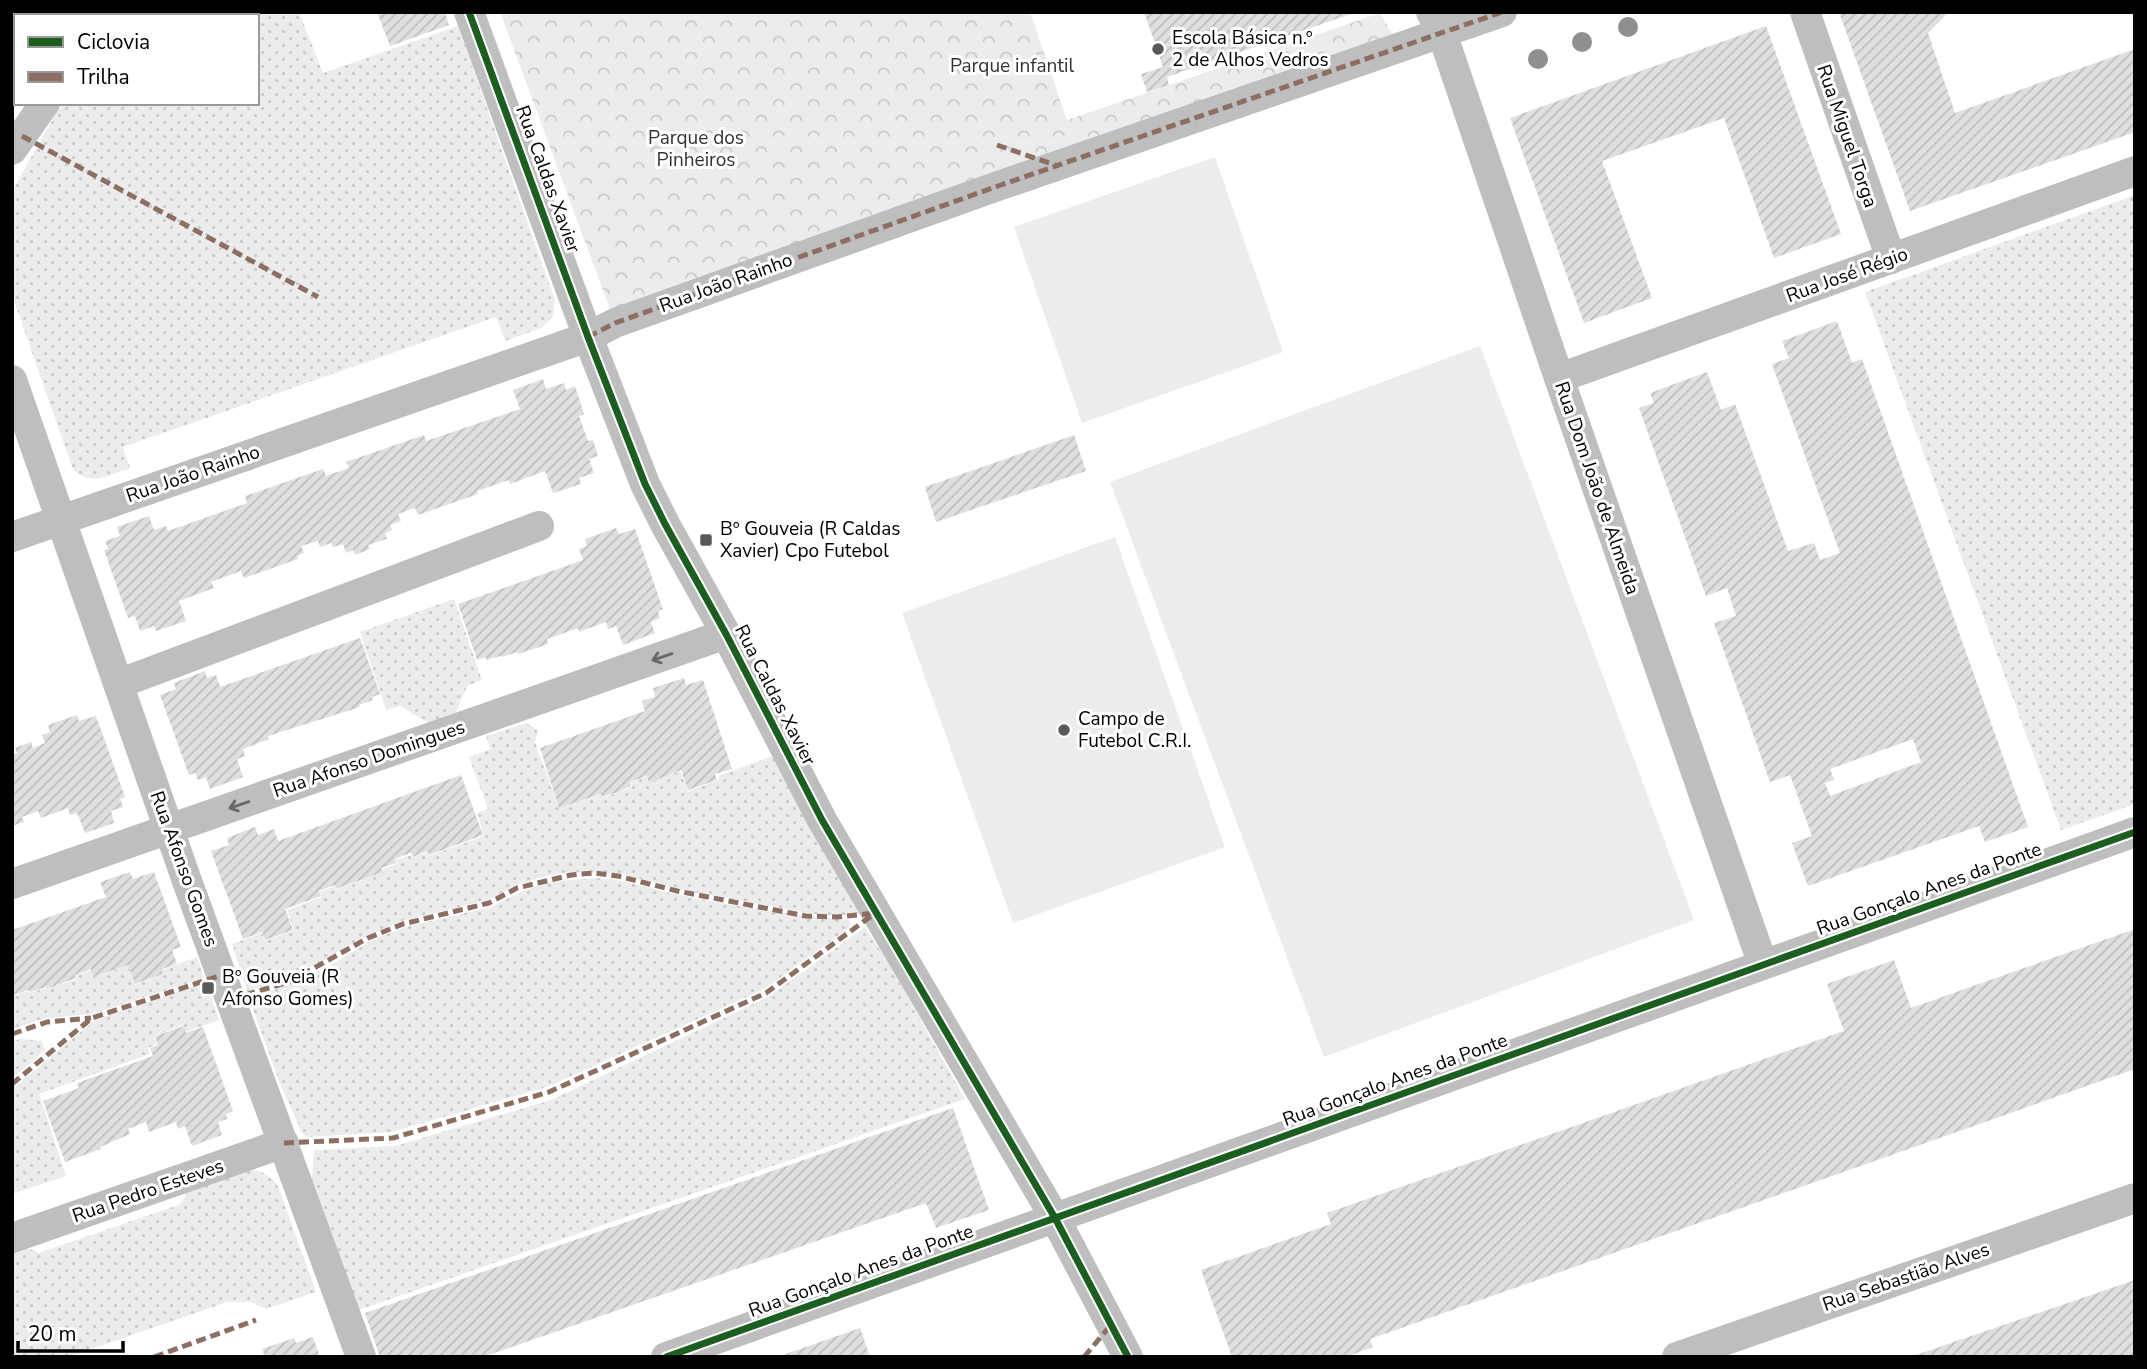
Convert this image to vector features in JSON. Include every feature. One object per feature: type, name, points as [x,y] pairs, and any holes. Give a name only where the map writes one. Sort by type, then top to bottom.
[{"type":"street","name":"Rua Caldas Xavier","points":[[470,12],[588,337],[650,494],[822,820],[1055,1218],[1128,1357]]},
{"type":"street","name":"Rua João Rainho","points":[[12,537],[588,337],[615,323],[998,186],[1437,23],[1502,12]]},
{"type":"street","name":"Rua Miguel Torga","points":[[1805,12],[1891,259]]},
{"type":"street","name":"Rua Dom João de Almeida","points":[[1437,23],[1763,965]]},
{"type":"street","points":[[15,139],[43,105]]},
{"type":"street","name":"Rua José Régio","points":[[1559,378],[2135,171]]},
{"type":"street","name":"Rua Afonso Gomes","points":[[12,380],[169,829],[361,1357]]},
{"type":"street","points":[[118,684],[539,526]]},
{"type":"street","name":"Rua Afonso Domingues","points":[[12,884],[726,634]]},
{"type":"street","name":"Rua Gonçalo Anes da Ponte","points":[[666,1357],[2135,832]]},
{"type":"street","name":"Rua Pedro Esteves","points":[[12,1238],[284,1143]]},
{"type":"street","name":"Rua Sebastião Alves","points":[[1677,1357],[2135,1198]]},
{"type":"green space","points":[[299,12],[323,73],[458,26],[555,300],[553,317],[541,328],[505,341],[496,317],[123,447],[130,468],[99,478],[84,477],[78,473],[72,467],[12,295],[12,191],[61,105],[259,105],[259,14],[114,14]]},
{"type":"green space","name":"Parque dos Pinheiros","points":[[500,12],[1030,12],[1067,120],[1380,13],[1400,48],[615,323]]},
{"type":"green space","points":[[1215,157],[1283,352],[1082,423],[1014,227]]},
{"type":"green space","points":[[2135,195],[2135,804],[2061,830],[1865,292]]},
{"type":"green space","points":[[1480,346],[1694,920],[1324,1057],[1110,482]]},
{"type":"green space","name":"Campo de Futebol C.R.I.","points":[[1115,537],[1225,847],[1013,923],[902,613]]},
{"type":"green space","points":[[454,599],[482,680],[467,686],[455,715],[430,724],[400,706],[386,710],[360,632]]},
{"type":"green space","points":[[526,723],[538,730],[535,742],[559,808],[601,795],[603,798],[632,787],[631,782],[647,777],[649,783],[680,771],[688,791],[719,780],[718,776],[772,756],[859,913],[837,916],[807,913],[677,889],[618,873],[570,872],[514,886],[488,900],[402,921],[367,936],[288,979],[247,991],[232,944],[262,933],[265,941],[294,930],[287,910],[322,897],[320,892],[334,886],[336,890],[383,872],[383,869],[397,864],[396,860],[411,855],[412,858],[427,852],[429,856],[484,836],[477,813],[488,809],[469,757],[491,749],[486,736]]},
{"type":"green space","points":[[595,878],[739,906],[848,919],[851,924],[848,929],[764,989],[547,1087],[392,1132],[307,1137],[302,1133],[279,1081],[249,998],[291,984],[328,967],[370,941],[405,927],[491,907],[520,892],[550,882]]},
{"type":"green space","points":[[865,927],[888,962],[965,1099],[359,1310],[312,1179],[314,1150],[395,1146],[551,1100],[768,997]]},
{"type":"green space","points":[[197,957],[204,978],[92,1014],[47,1018],[12,1029],[12,994],[13,996],[47,989],[77,979],[76,975],[91,970],[94,977],[128,965],[135,985],[164,974],[162,970]]},
{"type":"green space","points":[[206,982],[219,1020],[186,1032],[183,1025],[154,1036],[157,1044],[148,1048],[150,1054],[39,1094],[66,1176],[12,1194],[12,1089],[95,1020]]},
{"type":"green space","points":[[12,1041],[42,1041],[45,1050],[12,1079]]},
{"type":"green space","points":[[244,1170],[264,1173],[278,1186],[316,1292],[266,1309],[251,1302],[227,1302],[69,1357],[12,1357],[12,1252],[26,1249],[39,1253],[181,1204],[188,1190]]},
{"type":"building","points":[[12,12],[45,12],[14,14],[14,63]]},
{"type":"building","points":[[377,12],[445,12],[449,25],[390,46]]},
{"type":"building","points":[[1144,12],[1354,13],[1167,77],[1169,85],[1147,92],[1141,74],[1163,67]]},
{"type":"building","points":[[1839,12],[1949,12],[1928,33],[1955,113],[2135,49],[2135,132],[1910,211]]},
{"type":"building","points":[[1766,26],[1841,234],[1774,258],[1724,118],[1602,161],[1652,298],[1584,323],[1510,118]]},
{"type":"building","points":[[1837,321],[1852,363],[1862,359],[2028,827],[1985,842],[1979,826],[1808,886],[1792,843],[1812,836],[1790,775],[1770,782],[1714,623],[1736,616],[1727,588],[1706,596],[1639,408],[1654,403],[1650,393],[1707,372],[1721,410],[1735,404],[1788,551],[1814,543],[1820,560],[1840,553],[1772,364],[1789,358],[1782,341]],"holes":[[[1913,739],[1921,762],[1830,796],[1825,783],[1834,780],[1830,769]]]},
{"type":"building","points":[[543,379],[546,389],[564,383],[566,390],[575,386],[584,414],[579,416],[588,441],[593,440],[598,456],[589,459],[594,473],[579,478],[581,484],[553,493],[545,471],[510,484],[509,480],[418,515],[415,508],[398,514],[401,521],[390,525],[392,530],[385,533],[387,539],[368,545],[370,549],[355,555],[353,550],[346,553],[343,544],[333,547],[331,543],[320,547],[318,541],[301,546],[304,553],[297,556],[298,559],[244,578],[241,571],[211,582],[214,588],[179,601],[186,621],[156,631],[154,626],[140,631],[135,616],[128,618],[104,550],[108,549],[105,541],[120,536],[117,527],[149,516],[154,530],[166,526],[168,531],[247,503],[245,496],[323,469],[326,476],[349,468],[346,462],[424,435],[426,441],[520,409],[513,390]]},
{"type":"building","points":[[1074,435],[1086,471],[936,522],[925,487]]},
{"type":"building","points":[[616,528],[619,534],[635,529],[663,609],[658,611],[660,618],[651,622],[655,633],[623,645],[616,626],[608,629],[606,622],[579,632],[578,628],[547,639],[548,644],[518,654],[517,652],[477,660],[458,604],[583,560],[579,549],[587,546],[585,539]]},
{"type":"building","points":[[360,638],[380,694],[372,697],[373,700],[359,705],[360,707],[268,736],[269,739],[243,749],[245,756],[237,759],[243,777],[210,789],[206,777],[198,780],[195,773],[189,775],[160,695],[176,689],[174,683],[205,671],[207,678],[216,675],[220,687]]},
{"type":"building","points":[[684,678],[686,685],[703,680],[732,769],[715,774],[717,780],[688,790],[681,770],[649,783],[647,776],[630,782],[631,786],[618,792],[602,797],[601,794],[559,808],[540,748],[645,711],[642,701],[655,697],[653,688]]},
{"type":"building","points":[[77,715],[79,721],[96,716],[125,797],[120,799],[123,807],[111,811],[114,823],[85,833],[77,813],[70,815],[68,808],[41,818],[38,811],[22,817],[24,822],[12,826],[12,755],[17,753],[15,748],[31,742],[33,748],[45,743],[42,735],[50,732],[48,725]]},
{"type":"building","points":[[461,775],[483,835],[429,855],[427,851],[413,857],[411,853],[402,856],[395,859],[396,863],[381,868],[383,872],[336,889],[334,885],[319,891],[321,896],[285,909],[293,930],[265,940],[262,932],[243,939],[211,851],[229,845],[227,838],[255,827],[258,835],[274,829],[278,841]]},
{"type":"building","points":[[130,872],[133,879],[154,872],[181,947],[172,950],[177,964],[162,969],[163,974],[135,984],[128,965],[93,977],[91,969],[47,989],[29,990],[13,995],[12,930],[106,897],[100,882]]},
{"type":"building","points":[[2135,929],[2135,1069],[1370,1339],[1373,1347],[1346,1357],[1232,1357],[1201,1270],[1331,1224],[1327,1213],[1844,1031],[1827,984],[1894,960],[1911,1008]]},
{"type":"building","points":[[184,1026],[186,1033],[203,1027],[233,1111],[226,1114],[227,1119],[218,1122],[222,1135],[192,1146],[185,1126],[178,1129],[176,1122],[149,1132],[146,1122],[128,1129],[130,1134],[100,1147],[101,1149],[65,1162],[43,1101],[79,1088],[77,1083],[153,1056],[150,1048],[158,1045],[155,1036]]},
{"type":"building","points":[[953,1108],[989,1210],[936,1228],[926,1203],[483,1357],[380,1357],[365,1313]]},
{"type":"building","points":[[2135,1280],[2135,1357],[1913,1357],[1913,1356]]},
{"type":"building","points":[[860,1328],[870,1357],[780,1357],[780,1356]]},
{"type":"building","points":[[313,1337],[320,1357],[265,1357],[262,1349],[294,1338],[296,1343]]},
{"type":"marked path","points":[[588,337],[615,323],[998,186],[1502,12]]},
{"type":"marked path","points":[[22,136],[318,297]]},
{"type":"marked path","points":[[997,145],[1058,166]]},
{"type":"marked path","points":[[231,999],[289,982],[368,938],[403,924],[489,903],[517,888],[571,875],[594,873],[618,876],[677,891],[806,916],[837,917],[875,913]]},
{"type":"marked path","points":[[284,1143],[393,1138],[549,1092],[766,993],[874,914]]},
{"type":"marked path","points":[[12,1084],[92,1018],[222,975]]},
{"type":"marked path","points":[[12,1034],[47,1022],[91,1018]]},
{"type":"marked path","points":[[154,1357],[256,1320]]},
{"type":"marked path","points":[[1084,1357],[1110,1326]]},
{"type":"cycle path","points":[[469,12],[645,484],[822,820],[1055,1218],[1128,1357]]},
{"type":"cycle path","points":[[666,1357],[2135,832]]},
{"type":"place","name":"Escola Básica n.º 2 de Alhos Vedros","points":[[1158,49]]},
{"type":"place","name":"Bº Gouveia (R Caldas Xavier) Cpo Futebol","points":[[706,540]]},
{"type":"place","name":"Campo de Futebol C.R.I.","points":[[1064,730]]},
{"type":"place","name":"Bº Gouveia (R Afonso Gomes)","points":[[208,988]]},
{"type":"park label","name":"Parque infantil","points":[[1012,66]]}]
